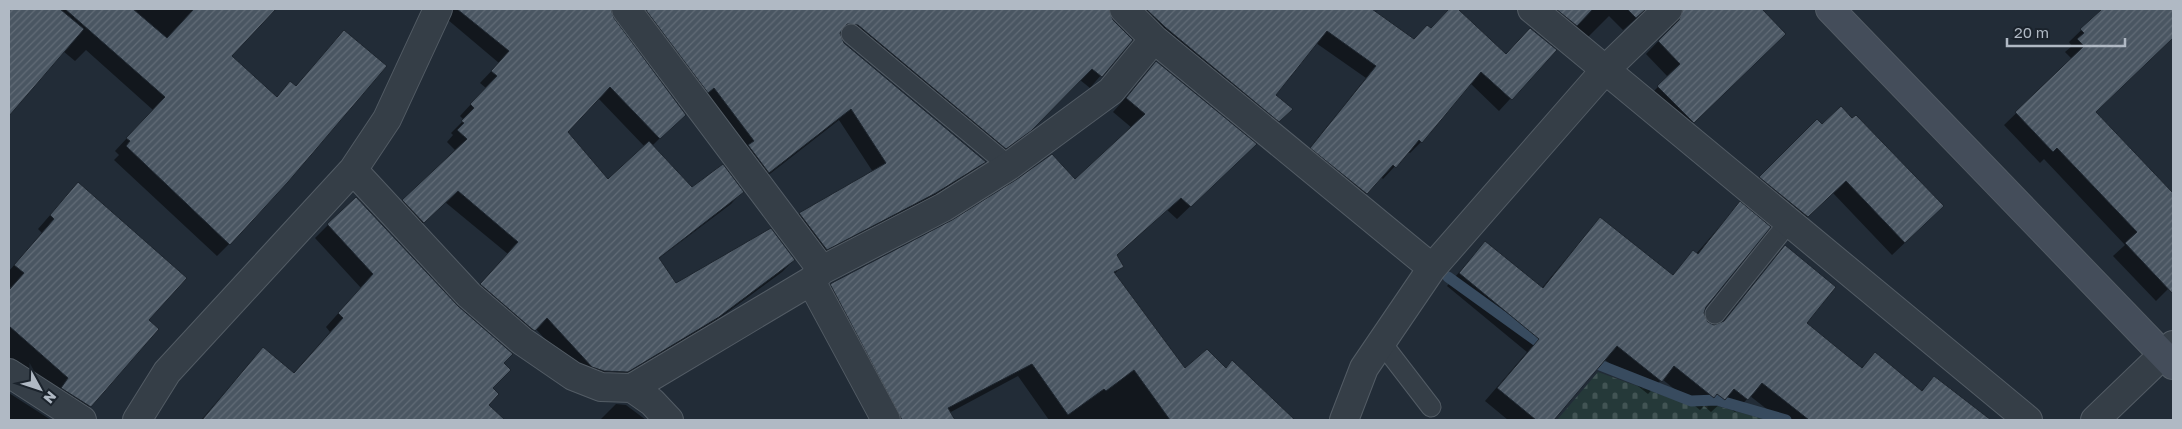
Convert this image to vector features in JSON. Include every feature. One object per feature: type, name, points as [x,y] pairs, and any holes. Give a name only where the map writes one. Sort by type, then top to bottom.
[{"type":"street","points":[[137,420],[167,372],[353,170],[387,119],[438,9]]},
{"type":"street","points":[[626,9],[817,276],[886,420]]},
{"type":"street","points":[[1124,9],[1154,39],[1432,268]]},
{"type":"street","points":[[1532,9],[2028,420]]},
{"type":"street","points":[[1344,420],[1364,368],[1432,268],[1606,69],[1668,9]]},
{"type":"street","points":[[1830,9],[2170,355],[2095,420]]},
{"type":"street","points":[[353,170],[469,295],[522,341],[573,376],[601,387],[632,388],[817,276],[944,207],[1010,166],[1111,91],[1154,39]]},
{"type":"street","points":[[9,373],[82,420]]},
{"type":"street","points":[[632,388],[652,402],[669,420]]},
{"type":"lane","points":[[851,34],[1010,166]]},
{"type":"lane","points":[[1715,314],[1789,222]]},
{"type":"lane","points":[[1381,342],[1431,407]]},
{"type":"green space","points":[[1598,372],[1690,405],[1717,406],[1767,420],[1557,420]]},
{"type":"building","points":[[9,9],[60,9],[84,29],[9,116]]},
{"type":"building","points":[[65,9],[133,9],[167,38],[194,9],[276,9],[232,56],[277,97],[290,81],[296,86],[344,30],[387,66],[288,182],[230,245],[126,146],[130,141],[126,138],[165,97]]},
{"type":"building","points":[[457,9],[611,9],[614,18],[686,115],[660,139],[610,87],[568,132],[608,179],[649,141],[692,187],[723,164],[744,192],[659,258],[676,283],[771,228],[795,260],[719,317],[628,372],[604,371],[592,367],[547,318],[535,331],[532,329],[480,284],[518,242],[458,191],[424,223],[402,200],[467,139],[457,130],[464,123],[461,121],[474,108],[470,104],[497,76],[491,71],[509,51]]},
{"type":"building","points":[[645,9],[1109,9],[1113,20],[1133,40],[1102,77],[1092,69],[1031,131],[1006,149],[858,25],[847,24],[840,33],[844,43],[986,162],[936,193],[827,250],[799,213],[886,163],[851,109],[769,173],[748,145],[754,141],[714,88],[708,93]]},
{"type":"building","points":[[1146,9],[1372,9],[1414,39],[1427,25],[1431,28],[1449,9],[1458,9],[1506,54],[1530,28],[1557,50],[1512,100],[1481,72],[1422,143],[1419,140],[1396,168],[1393,165],[1367,194],[1310,148],[1376,66],[1327,31],[1276,95],[1293,109],[1279,122]]},
{"type":"building","points":[[1556,9],[1593,9],[1577,26]]},
{"type":"building","points":[[1627,9],[1646,9],[1636,18]]},
{"type":"building","points":[[1683,9],[1762,9],[1786,34],[1694,123],[1657,86],[1680,64],[1658,41],[1679,20]]},
{"type":"building","points":[[2102,9],[2173,9],[2173,38],[2096,112],[2173,193],[2173,294],[2125,243],[2137,232],[2057,148],[2053,152],[2015,112],[2084,46],[2077,39],[2084,33],[2080,29]]},
{"type":"building","points":[[1156,61],[1257,144],[1191,207],[1181,198],[1117,255],[1124,267],[1114,272],[1185,368],[1207,349],[1226,368],[1232,360],[1295,420],[1170,420],[1134,370],[1106,391],[1104,389],[1068,415],[1032,364],[948,408],[955,420],[902,420],[830,284],[952,220],[1017,179],[1052,154],[1075,179],[1145,114],[1126,98]]},
{"type":"building","points":[[1841,106],[1852,118],[1856,115],[1944,206],[1905,243],[1846,181],[1808,217],[1759,177],[1817,119],[1822,124]]},
{"type":"building","points":[[78,182],[187,278],[149,320],[159,329],[91,407],[61,388],[68,378],[9,326],[9,290],[24,273],[14,265],[54,219],[50,215]]},
{"type":"building","points":[[356,197],[458,306],[513,354],[504,363],[511,370],[493,388],[499,394],[489,405],[505,420],[202,420],[263,347],[294,373],[343,318],[338,313],[373,274],[327,224]]},
{"type":"building","points":[[1740,201],[1771,227],[1706,307],[1704,313],[1708,322],[1714,325],[1724,321],[1785,245],[1836,287],[1807,323],[1862,368],[1875,352],[1922,391],[1934,376],[1991,420],[1809,420],[1762,383],[1748,400],[1734,389],[1725,400],[1717,394],[1714,398],[1674,366],[1662,382],[1617,346],[1554,420],[1536,420],[1497,388],[1539,339],[1459,273],[1485,241],[1543,288],[1600,217],[1673,275],[1693,250],[1698,254]]},
{"type":"waterway","points":[[1448,277],[1548,349]]},
{"type":"waterway","points":[[1587,360],[1691,401],[1717,400],[1786,420]]}]
